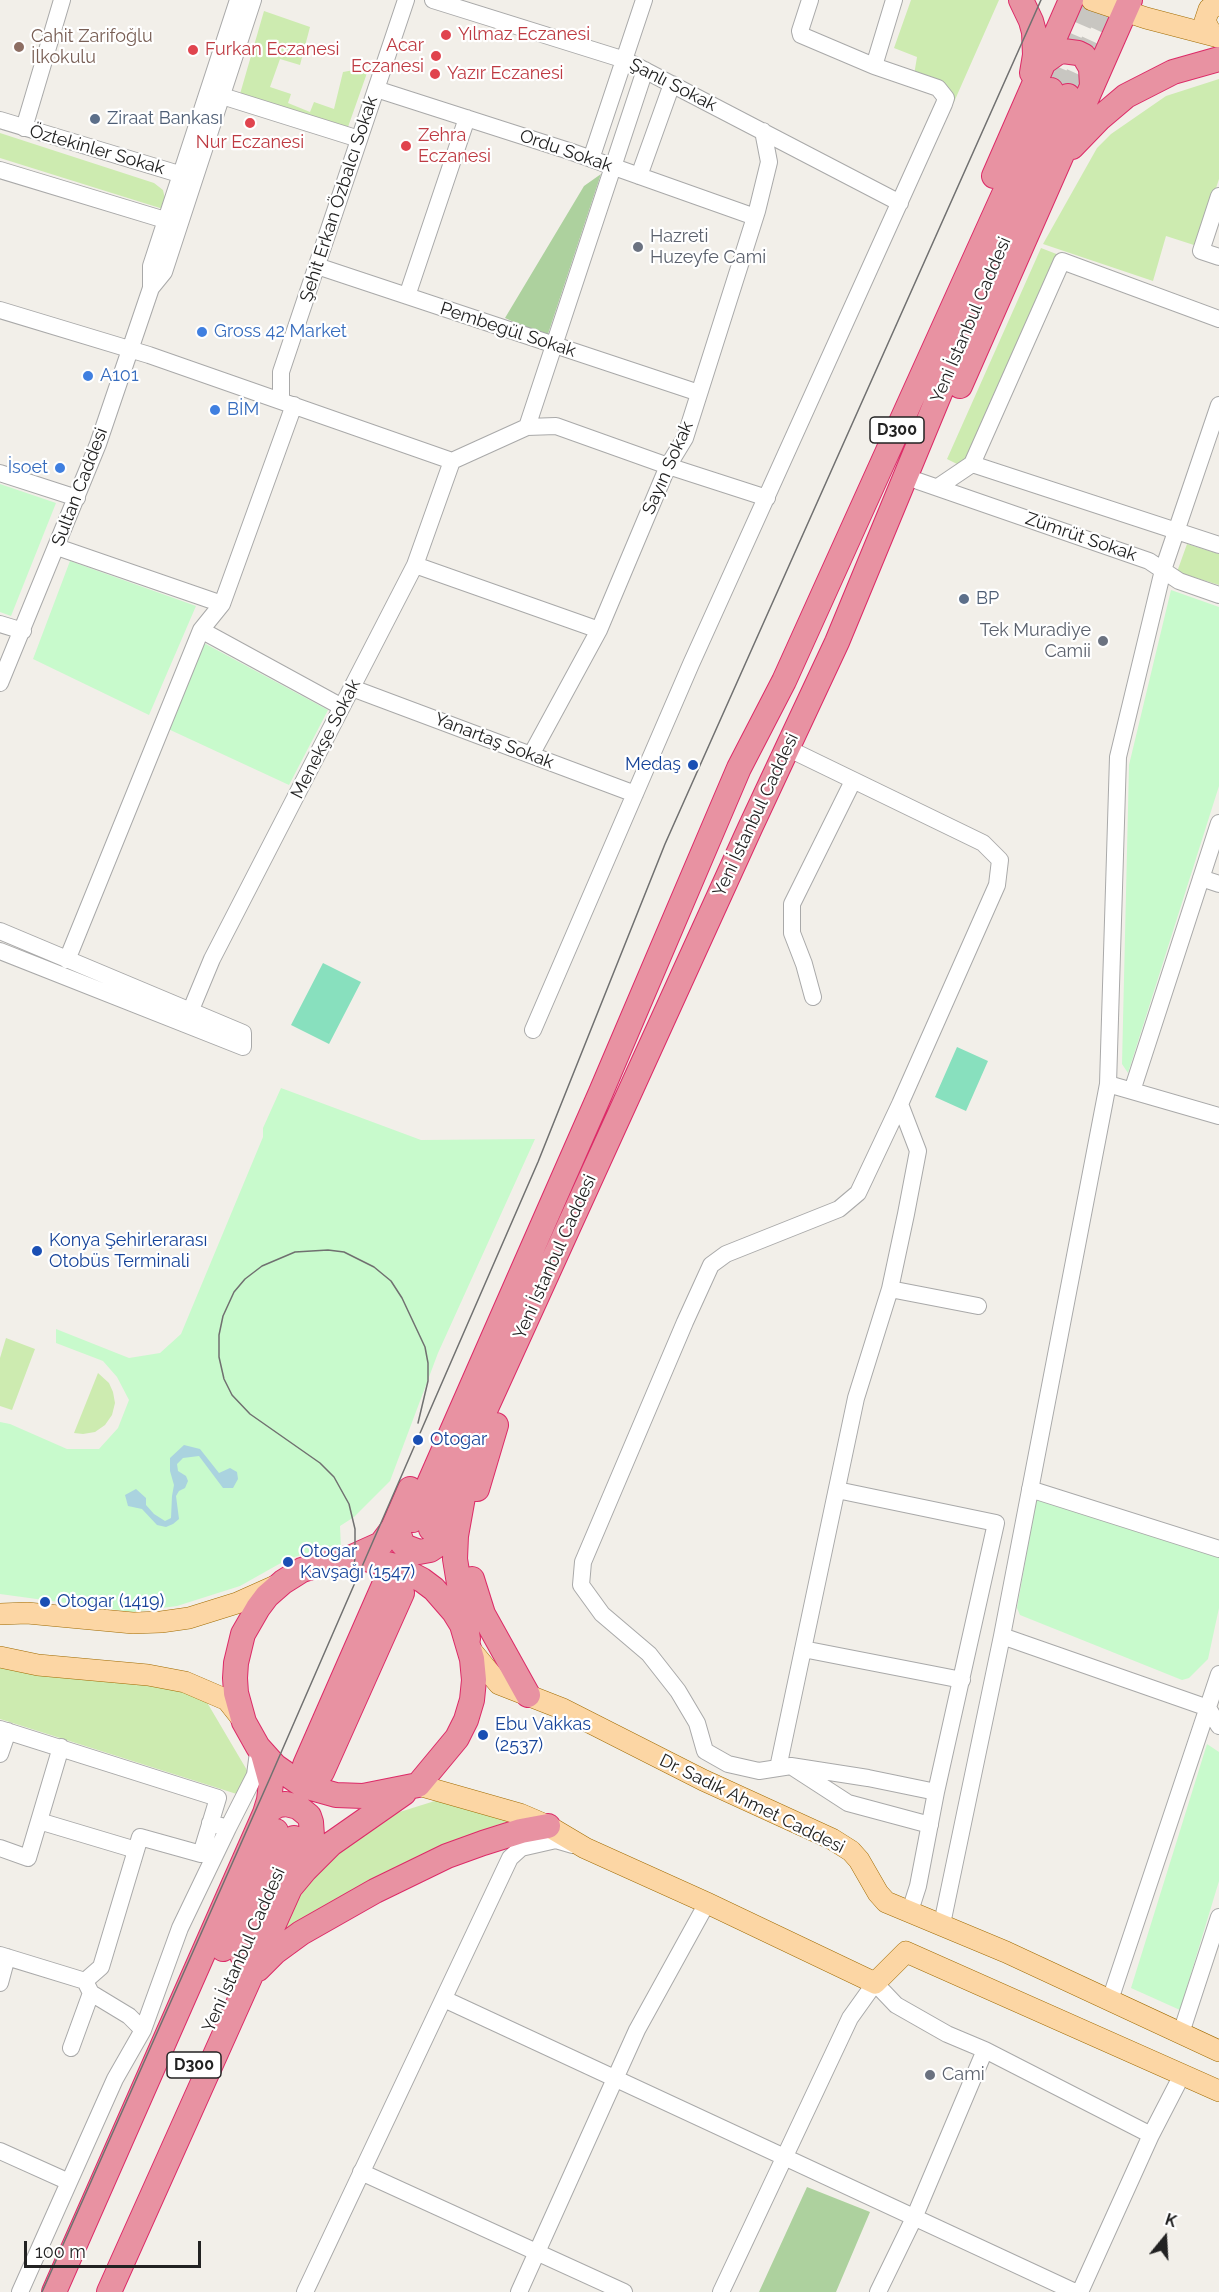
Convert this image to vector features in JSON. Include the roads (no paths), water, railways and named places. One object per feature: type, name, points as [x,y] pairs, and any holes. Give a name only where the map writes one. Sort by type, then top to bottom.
[{"type":"highway","points":[[1021,0],[1031,21],[1035,44],[1033,68],[1025,105]]},
{"type":"highway","points":[[739,768],[774,673],[1071,0]]},
{"type":"highway","points":[[837,642],[928,484],[1056,168],[1127,6]]},
{"type":"highway","points":[[1056,168],[1088,129],[1126,96],[1173,72],[1219,44]]},
{"type":"highway","points":[[1043,63],[1063,51],[1078,53],[1084,56],[1091,68],[1092,86]]},
{"type":"highway","name":"Yeni İstanbul Caddesi","points":[[1059,93],[988,276],[837,642],[702,934],[415,1521],[622,1011],[648,958],[674,919],[739,768],[784,681],[1059,93]]},
{"type":"highway","points":[[415,1521],[398,1531],[402,1543],[412,1550],[425,1551],[442,1540],[496,1425],[681,1007],[696,964],[702,934]]},
{"type":"highway","points":[[496,1425],[470,1521],[472,1578],[483,1614],[528,1695]]},
{"type":"highway","points":[[290,1888],[331,1844],[415,1786],[451,1747],[466,1720],[472,1700],[474,1680],[455,1559],[457,1525],[463,1497]]},
{"type":"highway","points":[[54,2292],[278,1827],[269,1800],[271,1783],[260,1750],[244,1722],[236,1693],[236,1663],[247,1627],[258,1608],[283,1582],[312,1566],[348,1558],[381,1544],[393,1528],[415,1521]]},
{"type":"highway","points":[[348,1558],[381,1562],[402,1569],[422,1580],[445,1600],[454,1612],[469,1644]]},
{"type":"highway","points":[[314,1769],[393,1589]]},
{"type":"highway","points":[[260,1750],[286,1775],[323,1792],[363,1796],[415,1786]]},
{"type":"highway","points":[[68,2292],[278,1827],[279,1805],[292,1805],[304,1811],[311,1822],[312,1836],[306,1856],[110,2292]]},
{"type":"highway","points":[[248,1983],[265,1962],[287,1942],[317,1922],[375,1891],[447,1856],[521,1831],[549,1826]]},
{"type":"highway","name":"Yeni İstanbul Caddesi","points":[[94,2292],[278,1827]]},
{"type":"main road","points":[[1092,0],[1127,6],[1219,44]]},
{"type":"main road","points":[[1212,0],[1219,4]]},
{"type":"main road","points":[[1219,4],[1209,9],[1205,21],[1219,44]]},
{"type":"main road","points":[[0,1614],[27,1613],[133,1623],[161,1622],[189,1618],[237,1603],[283,1582]]},
{"type":"main road","name":"Dr. Sadık Ahmet Caddesi","points":[[469,1644],[498,1683],[563,1709],[703,1780],[832,1839],[851,1851],[859,1860],[878,1893],[886,1902],[942,1924],[1219,2051]]},
{"type":"main road","points":[[0,1657],[38,1665],[148,1675],[185,1682],[227,1700],[244,1722]]},
{"type":"main road","points":[[415,1786],[520,1814],[549,1826],[585,1848],[875,1983],[906,1952],[1219,2091]]},
{"type":"street","points":[[24,128],[62,0]]},
{"type":"street","name":"Sultan Caddesi","points":[[151,288],[164,272],[188,176],[238,0]]},
{"type":"street","name":"Sultan Caddesi","points":[[0,683],[98,444],[151,288],[151,266],[165,220],[188,176],[222,96],[253,0]]},
{"type":"street","name":"Şehit Erkan Özbalcı Sokak","points":[[67,960],[201,630],[222,604],[288,402],[281,372],[406,0]]},
{"type":"street","name":"Şanlı Sokak","points":[[433,0],[624,60],[900,202]]},
{"type":"street","points":[[591,159],[644,0]]},
{"type":"street","points":[[533,1030],[635,794],[946,98],[938,88],[874,66],[801,35],[800,31],[810,0]]},
{"type":"street","points":[[874,66],[894,0]]},
{"type":"street","points":[[527,427],[645,70]]},
{"type":"street","points":[[639,176],[672,84]]},
{"type":"street","name":"Ordu Sokak","points":[[376,89],[612,166],[755,217]]},
{"type":"street","points":[[222,96],[359,139]]},
{"type":"street","points":[[407,296],[467,118]]},
{"type":"street","name":"Öztekinler Sokak","points":[[0,120],[188,176]]},
{"type":"street","name":"Sayın Sokak","points":[[531,755],[598,630],[668,466],[685,438],[755,217],[769,162],[763,131]]},
{"type":"street","points":[[0,170],[165,220]]},
{"type":"street","points":[[1219,196],[1201,251],[1219,257]]},
{"type":"street","points":[[928,484],[972,464],[1062,261],[1219,319]]},
{"type":"street","name":"Pembegül Sokak","points":[[317,266],[699,393]]},
{"type":"street","points":[[0,310],[288,402],[452,461],[527,427],[556,426],[767,498]]},
{"type":"street","points":[[942,1924],[1002,1636],[1108,1084],[1118,757],[1163,570],[1215,429],[1219,405]]},
{"type":"street","name":"Menekşe Sokak","points":[[190,1012],[212,959],[415,565],[452,461]]},
{"type":"street","name":"Zümrüt Sokak","points":[[972,464],[1219,545]]},
{"type":"street","points":[[0,473],[77,498]]},
{"type":"street","name":"Zümrüt Sokak","points":[[928,484],[1149,561],[1179,581],[1219,595]]},
{"type":"street","points":[[57,547],[222,604]]},
{"type":"street","points":[[415,565],[598,630]]},
{"type":"street","points":[[0,624],[23,631]]},
{"type":"street","points":[[201,630],[342,707]]},
{"type":"street","name":"Yanartaş Sokak","points":[[352,688],[635,794]]},
{"type":"street","points":[[787,748],[983,843],[1000,860],[997,885],[900,1104],[858,1192],[839,1209],[726,1254],[711,1265],[584,1562],[581,1585],[602,1614],[649,1654],[678,1691],[697,1723],[705,1751],[728,1764],[759,1772],[784,1767],[868,1778],[936,1792]]},
{"type":"street","points":[[813,997],[792,933],[792,904],[853,781]]},
{"type":"street","points":[[1132,1091],[1219,823]]},
{"type":"street","points":[[1201,878],[1219,884]]},
{"type":"street","points":[[0,931],[243,1033],[243,1047],[0,951]]},
{"type":"street","points":[[1108,1084],[1219,1116]]},
{"type":"street","points":[[784,1767],[803,1649],[856,1398],[890,1289],[918,1151],[900,1104]]},
{"type":"street","points":[[890,1289],[978,1306]]},
{"type":"street","points":[[1030,1489],[1219,1549]]},
{"type":"street","points":[[837,1490],[996,1522],[936,1792],[918,1886],[910,1911]]},
{"type":"street","points":[[1002,1636],[1208,1708],[1219,1726]]},
{"type":"street","points":[[803,1649],[962,1680]]},
{"type":"street","points":[[1110,2000],[1219,1674]]},
{"type":"street","points":[[0,1754],[4,1730],[218,1798],[201,1854],[140,1837],[101,1967],[88,1987],[71,2048]]},
{"type":"street","points":[[0,1848],[28,1858],[61,1747]]},
{"type":"street","points":[[20,2292],[115,2079],[143,2030],[180,1928],[255,1775],[260,1750]]},
{"type":"street","points":[[784,1767],[848,1803],[930,1825]]},
{"type":"street","points":[[39,1821],[136,1850]]},
{"type":"street","points":[[210,1823],[228,1828]]},
{"type":"street","points":[[305,2292],[510,1858],[521,1848],[556,1840],[585,1848]]},
{"type":"street","points":[[519,2292],[637,2030],[707,1903]]},
{"type":"street","points":[[1181,2033],[1219,1917]]},
{"type":"street","points":[[0,1983],[3,1956],[88,1987],[129,2016],[143,2030]]},
{"type":"street","points":[[721,2292],[850,2018],[875,1983],[896,2005],[947,2034],[985,2050],[1150,2135]]},
{"type":"street","points":[[444,1999],[1078,2292],[1150,2135],[1182,2075]]},
{"type":"street","points":[[878,2292],[914,2218],[985,2050]]},
{"type":"street","points":[[0,2151],[69,2182]]},
{"type":"street","points":[[361,2172],[624,2292]]},
{"type":"water","points":[[184,1445],[200,1449],[219,1473],[230,1468],[237,1472],[238,1479],[233,1488],[223,1488],[199,1456],[183,1458],[177,1464],[178,1471],[186,1476],[188,1481],[185,1488],[176,1496],[179,1519],[166,1527],[157,1525],[142,1509],[128,1506],[125,1495],[136,1489],[146,1498],[146,1505],[154,1514],[165,1521],[171,1518],[174,1485],[170,1471],[170,1458]]},
{"type":"tunnel","points":[[1051,90],[1090,0]]},
{"type":"tunnel","points":[[1068,96],[1112,0]]},
{"type":"tram line","points":[[42,2292],[270,1778],[538,1162],[665,844],[1041,0]]},
{"type":"tram line","points":[[352,1578],[355,1529],[349,1504],[334,1477],[320,1463],[250,1414],[232,1395],[224,1379],[219,1357],[219,1335],[223,1316],[234,1292],[245,1279],[262,1266],[295,1252],[328,1250],[344,1252],[374,1267],[391,1281],[402,1298],[425,1347],[428,1381],[418,1423]]},
{"type":"place","name":"Yılmaz Eczanesi","points":[[446,35]]},
{"type":"place","name":"Cahit Zarifoğlu İlkokulu","points":[[19,47]]},
{"type":"place","name":"Furkan Eczanesi","points":[[193,50]]},
{"type":"place","name":"Acar Eczanesi","points":[[436,56]]},
{"type":"place","name":"Yazır Eczanesi","points":[[435,74]]},
{"type":"place","name":"Ziraat Bankası","points":[[95,119]]},
{"type":"place","name":"Nur Eczanesi","points":[[250,123]]},
{"type":"place","name":"Zehra Eczanesi","points":[[406,146]]},
{"type":"place","name":"Hazreti Huzeyfe Cami","points":[[638,247]]},
{"type":"place","name":"Gross 42 Market","points":[[202,332]]},
{"type":"place","name":"A101","points":[[88,376]]},
{"type":"place","name":"BİM","points":[[215,410]]},
{"type":"place","name":"İsoet","points":[[60,468]]},
{"type":"place","name":"BP","points":[[964,599]]},
{"type":"place","name":"Tek Muradiye Camii","points":[[1103,641]]},
{"type":"place","name":"Medaş","points":[[693,765]]},
{"type":"place","name":"Konya Şehirlerarası Otobüs Terminali","points":[[37,1251]]},
{"type":"place","name":"Otogar","points":[[418,1440]]},
{"type":"place","name":"Otogar Kavşağı (1547)","points":[[288,1562]]},
{"type":"place","name":"Otogar (1419)","points":[[45,1602]]},
{"type":"place","name":"Ebu Vakkas (2537)","points":[[483,1735]]},
{"type":"place","name":"Cami","points":[[930,2075]]}]
